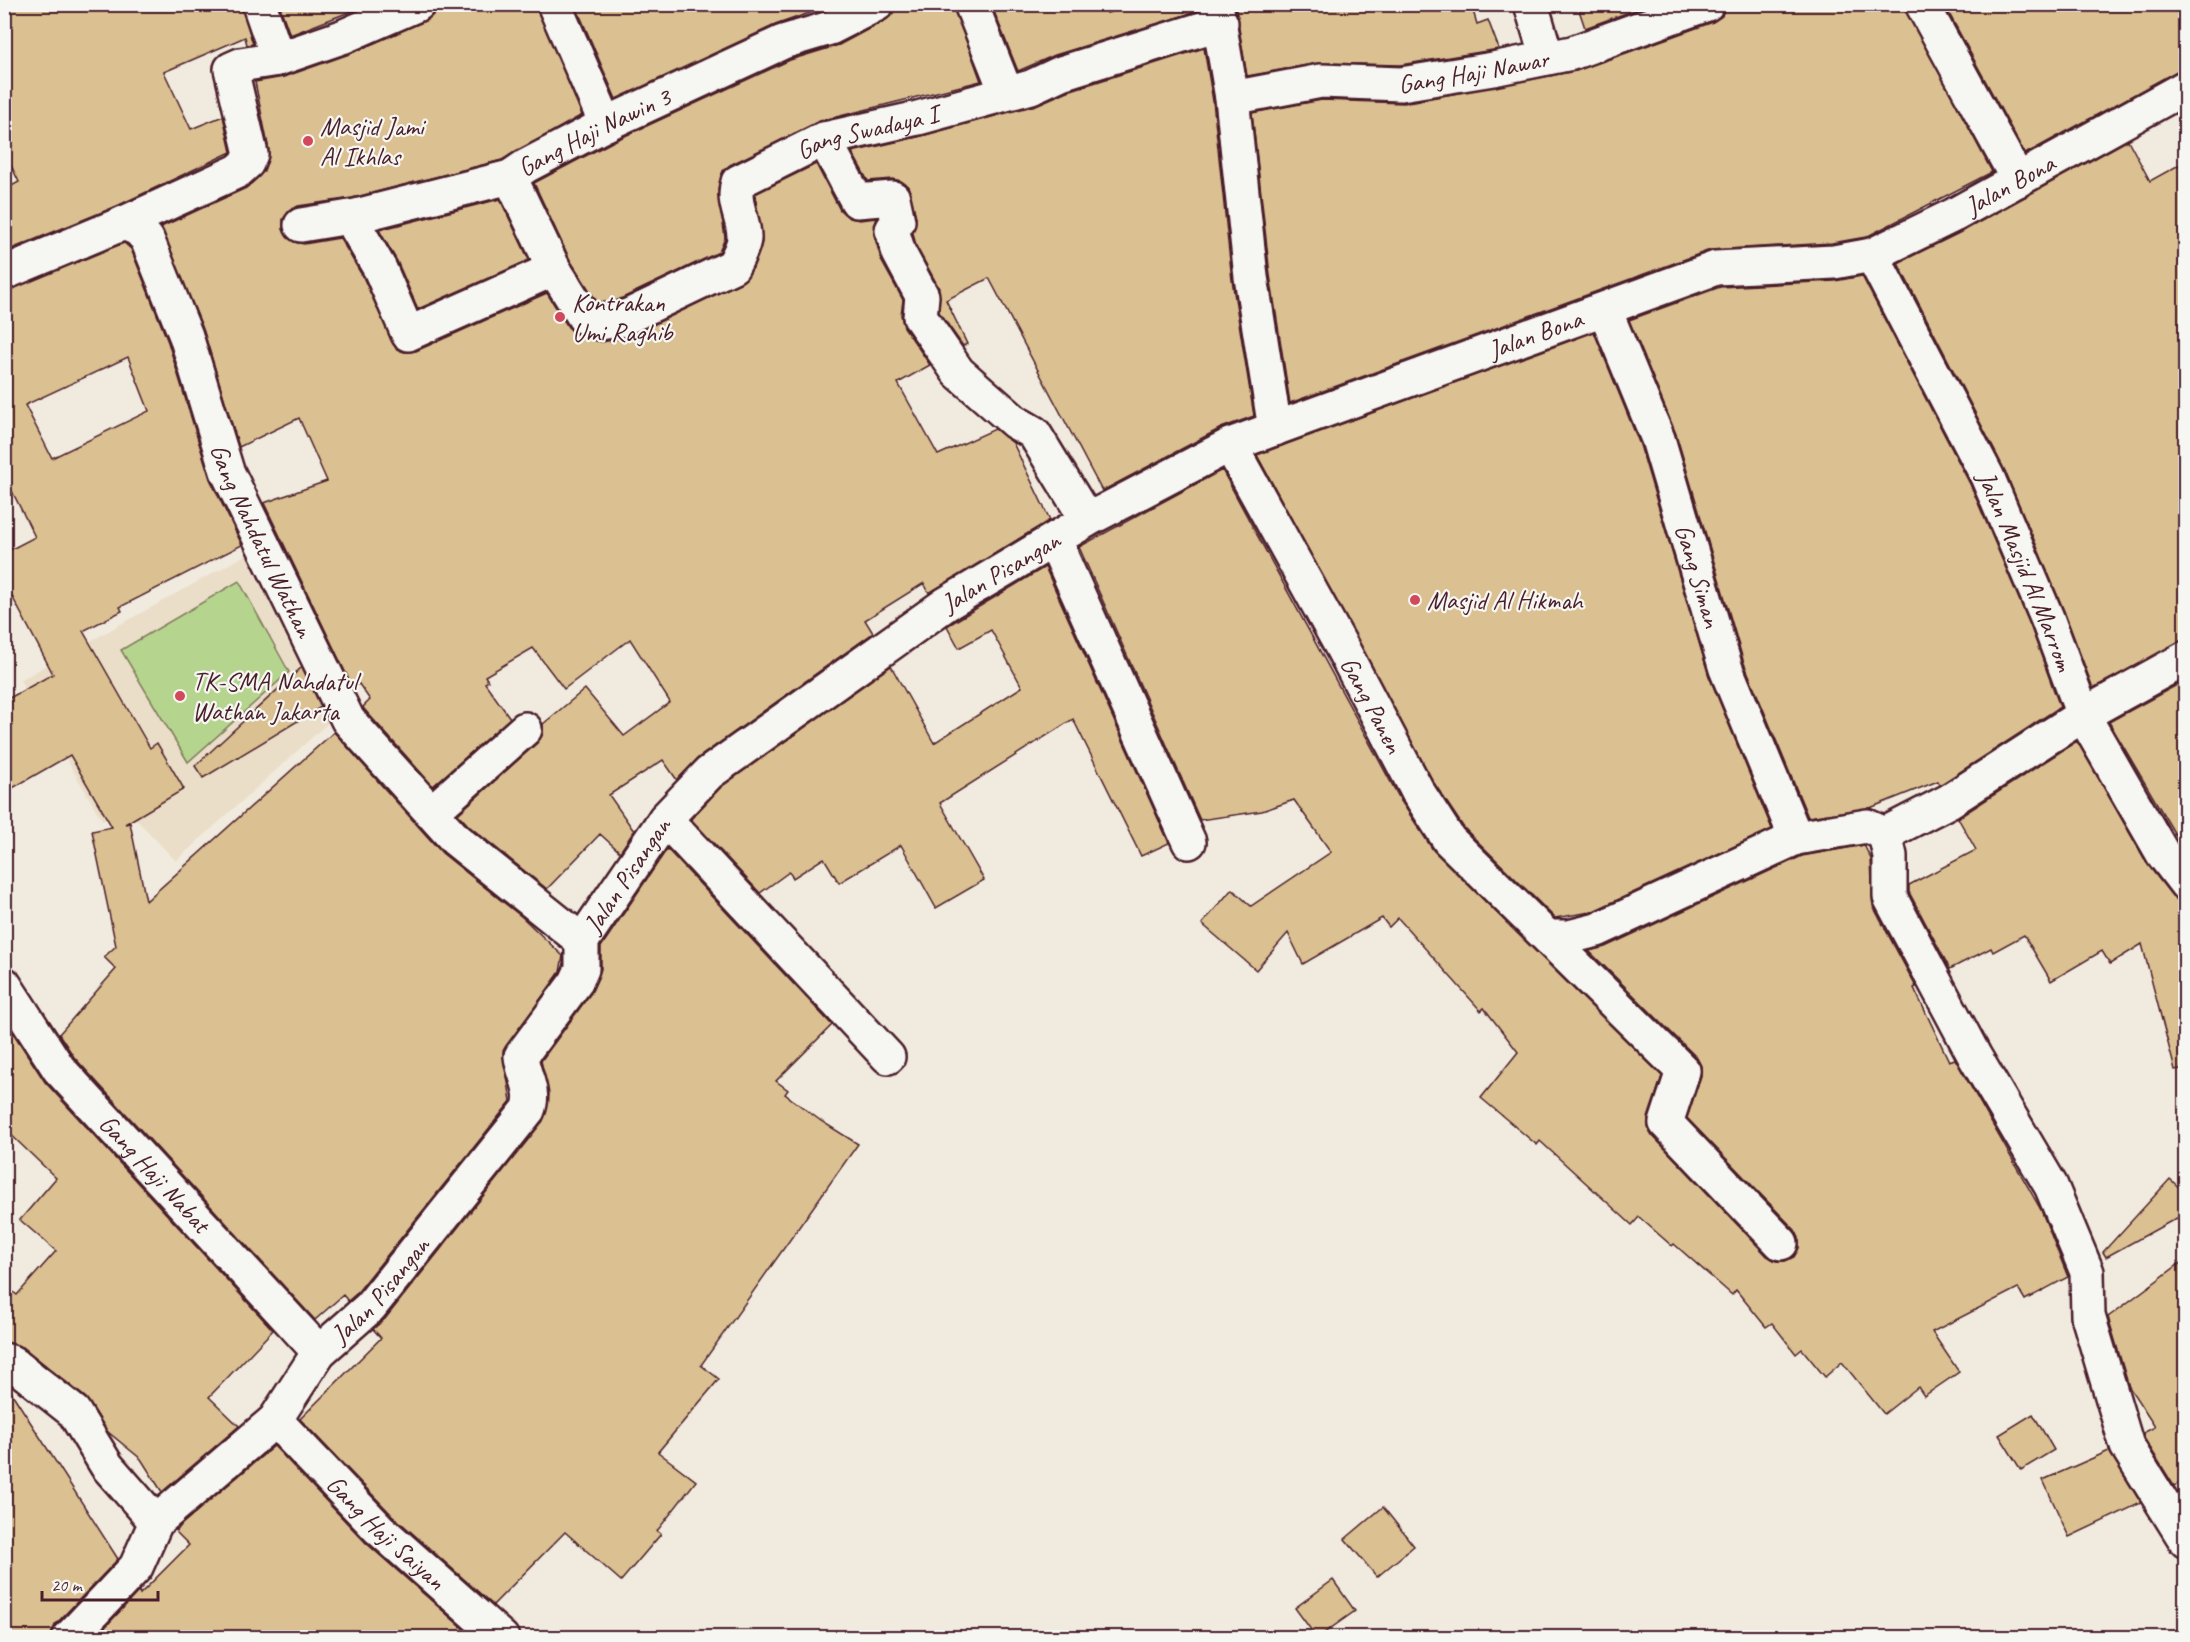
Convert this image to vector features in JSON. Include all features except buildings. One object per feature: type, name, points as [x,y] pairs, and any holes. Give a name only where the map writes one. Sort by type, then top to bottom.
[{"type":"street","points":[[259,4],[278,59]]},
{"type":"street","points":[[4,273],[112,228],[238,171],[247,163],[251,154],[231,69],[240,65],[278,59],[342,37],[418,4]]},
{"type":"street","points":[[554,4],[606,124]]},
{"type":"street","name":"Gang Haji Nawin 3","points":[[301,225],[350,217],[510,177],[526,166],[606,124],[783,42],[830,28],[877,4]]},
{"type":"street","points":[[971,4],[1006,92]]},
{"type":"street","points":[[1531,4],[1547,58]]},
{"type":"street","name":"Gang Haji Nawar","points":[[1232,98],[1321,81],[1401,84],[1547,58],[1572,53],[1707,4]]},
{"type":"street","points":[[1922,4],[2018,180]]},
{"type":"street","points":[[1219,14],[1232,98],[1251,277],[1275,429]]},
{"type":"street","name":"Gang Swadaya I","points":[[554,268],[584,317],[600,322],[620,320],[733,266],[744,238],[737,210],[735,190],[738,182],[824,139],[1031,87],[1219,14]]},
{"type":"street","name":"Jalan Bona","points":[[1275,429],[1716,268],[1834,262],[1872,255],[2018,180],[2186,87]]},
{"type":"street","points":[[824,139],[857,201],[893,198],[898,221],[892,230],[899,253],[922,296],[920,317],[958,372],[1015,422],[1034,433],[1087,520]]},
{"type":"street","points":[[350,217],[380,269],[408,334],[554,268],[510,177]]},
{"type":"street","name":"Gang Nahdatul Wathan","points":[[112,228],[138,229],[147,239],[186,336],[227,471],[348,720],[456,840],[582,941]]},
{"type":"street","name":"Jalan Masjid Al Marrom","points":[[1872,255],[1987,476],[2047,618],[2084,715],[2163,854],[2186,884]]},
{"type":"street","name":"Gang Siman","points":[[1605,310],[1658,439],[1726,669],[1796,838]]},
{"type":"street","name":"Jalan Pisangan","points":[[69,1638],[136,1567],[156,1522],[275,1420],[319,1352],[370,1307],[528,1110],[532,1100],[531,1091],[520,1056],[576,982],[582,969],[582,941],[665,819],[723,763],[946,604],[1087,520],[1230,445],[1275,429]]},
{"type":"street","name":"Gang Panen","points":[[1230,445],[1340,644],[1418,792],[1449,840],[1550,937],[1683,1071],[1666,1123],[1781,1243]]},
{"type":"street","points":[[1057,538],[1062,558],[1190,842]]},
{"type":"street","points":[[1885,834],[1949,801],[2084,715],[2186,658]]},
{"type":"street","points":[[432,812],[525,729]]},
{"type":"street","points":[[665,819],[888,1057]]},
{"type":"street","points":[[1550,937],[1569,937],[1597,930],[1796,838],[1867,826],[1885,834]]},
{"type":"street","points":[[1885,834],[1890,856],[1890,897],[1976,1057],[2050,1186],[2087,1272],[2088,1316],[2127,1446],[2186,1542]]},
{"type":"street","name":"Gang Haji Nabat","points":[[4,984],[59,1068],[319,1352]]},
{"type":"street","points":[[8,1361],[74,1412],[108,1466],[156,1522]]},
{"type":"street","name":"Gang Haji Saiyan","points":[[275,1420],[379,1529],[502,1638]]},
{"type":"shaded area","name":"TK-SMA Nahdatul Wathan Jakarta","points":[[251,552],[339,713],[176,861],[134,817],[102,820],[20,680]]},
{"type":"green space","points":[[239,581],[289,672],[188,762],[121,650]]},
{"type":"place","name":"Masjid Jami Al Ikhlas","points":[[308,141]]},
{"type":"place","name":"Kontrakan Umi Raghib","points":[[560,317]]},
{"type":"place","name":"Masjid Al Hikmah","points":[[1415,600]]},
{"type":"place","name":"TK-SMA Nahdatul Wathan Jakarta","points":[[180,696]]}]
